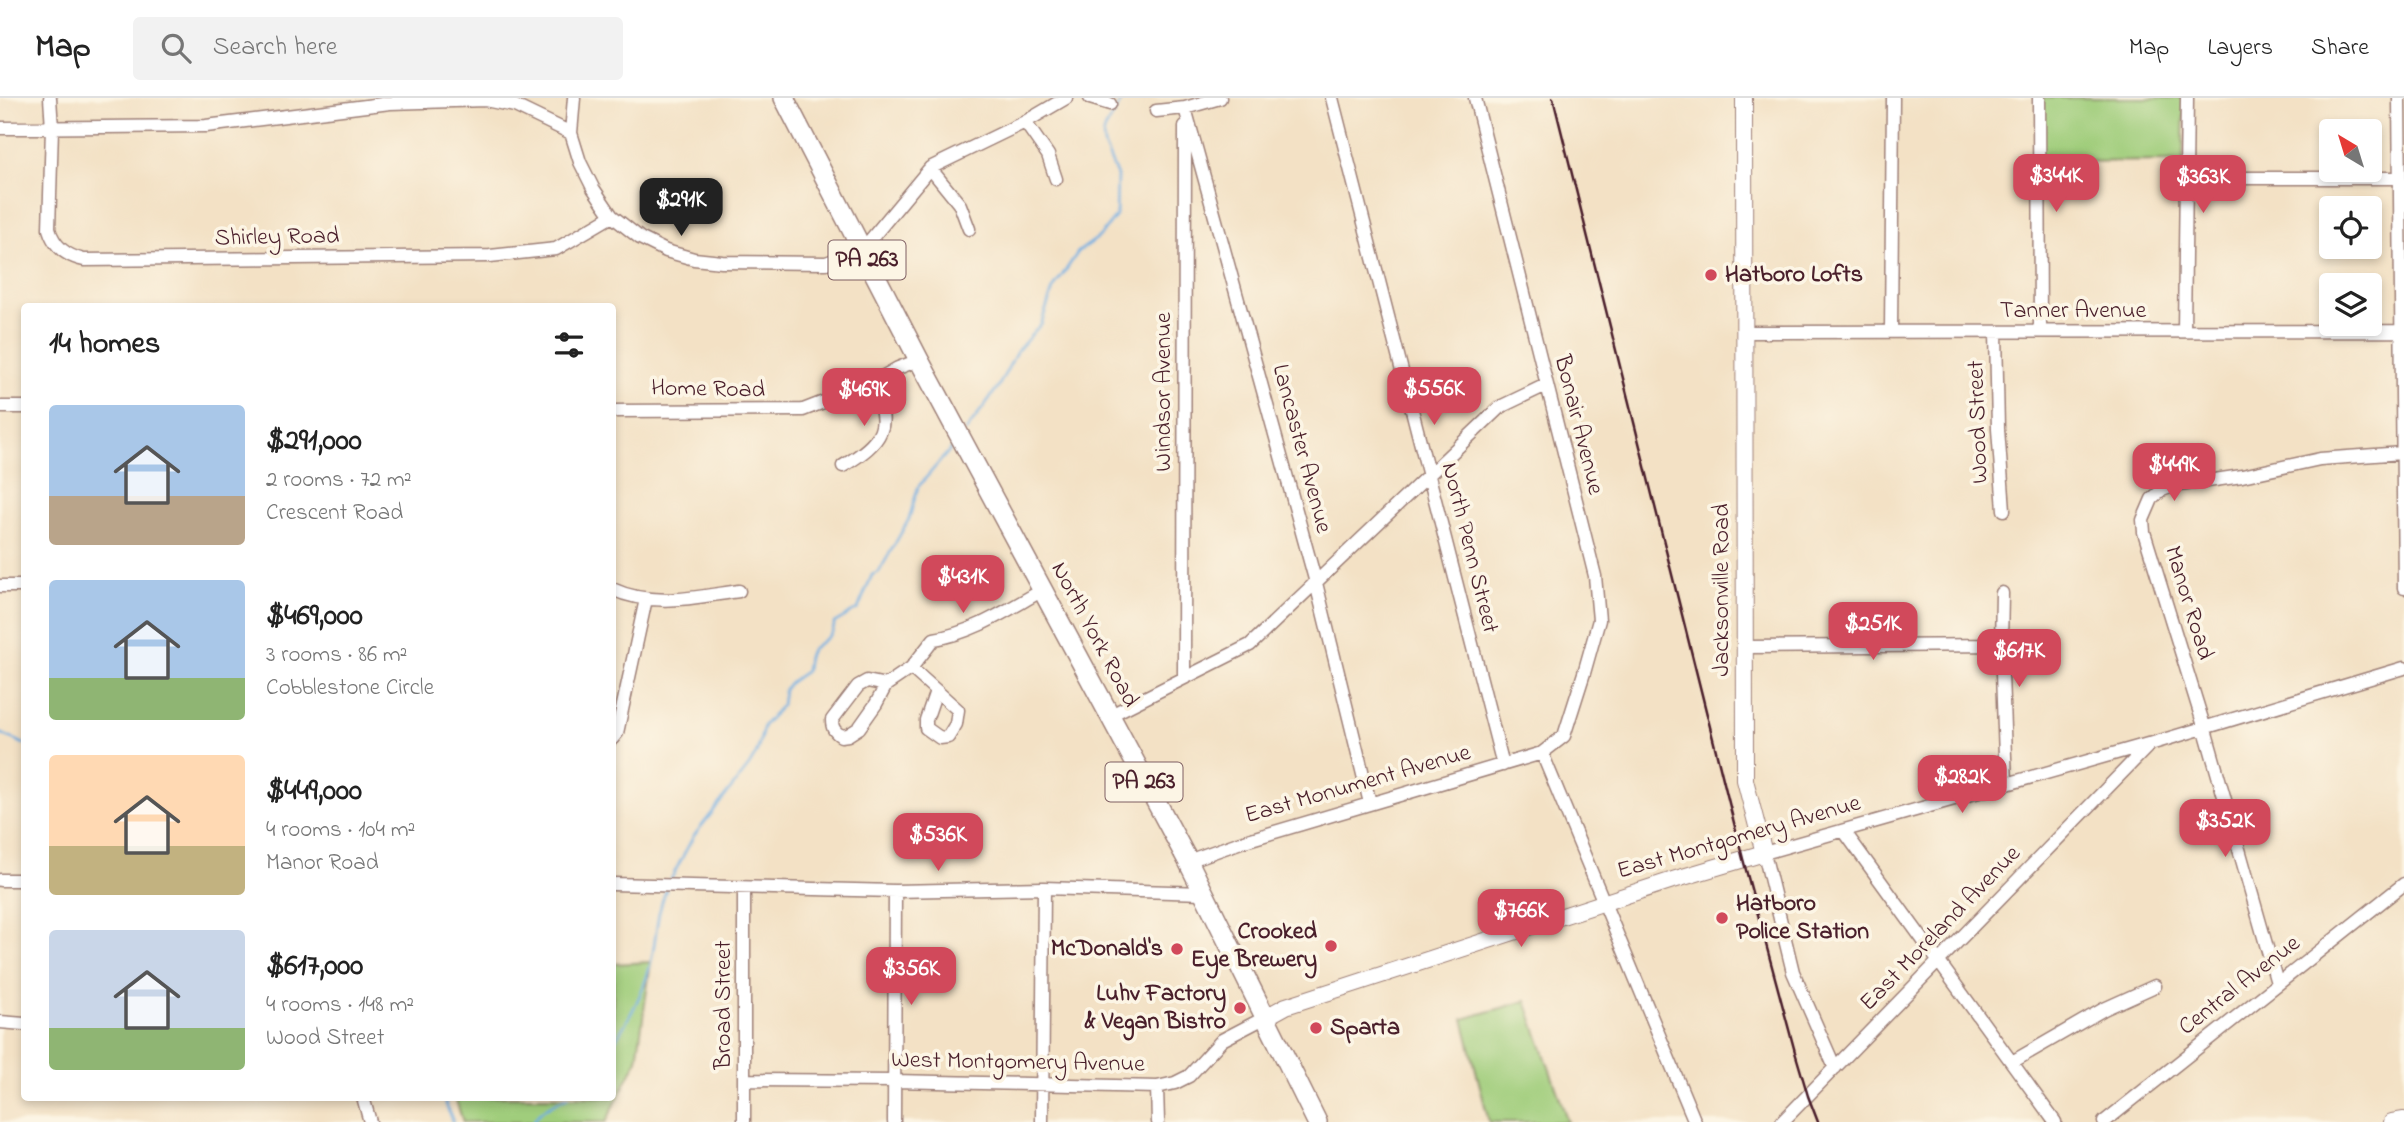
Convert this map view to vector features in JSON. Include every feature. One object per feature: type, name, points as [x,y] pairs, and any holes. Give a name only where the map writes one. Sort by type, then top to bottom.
[{"type":"highway","name":"North York Road","points":[[784,98],[919,360],[1188,862],[1317,1122]]},
{"type":"main road","name":"Jacksonville Road","points":[[1744,98],[1745,780],[1764,853]]},
{"type":"main road","name":"East Montgomery Avenue","points":[[1266,1017],[1286,1006],[1604,902],[1764,853]]},
{"type":"main road","points":[[2392,1122],[2404,1120]]},
{"type":"street","name":"Shirley Road","points":[[50,98],[52,128],[49,229],[62,251],[84,260],[490,256],[556,249],[612,216]]},
{"type":"street","points":[[574,98],[571,133],[580,162],[612,216],[639,238],[666,251],[694,259],[722,262],[825,263],[862,250],[930,168],[1026,122],[1066,98]]},
{"type":"street","points":[[1090,98],[1110,104]]},
{"type":"street","points":[[1156,111],[1185,108],[1220,98]]},
{"type":"street","name":"North Penn Street","points":[[1332,98],[1503,765]]},
{"type":"street","name":"Bonair Avenue","points":[[1475,98],[1595,576],[1599,620],[1564,736],[1542,753]]},
{"type":"street","points":[[1891,331],[1893,98]]},
{"type":"street","points":[[2039,98],[2040,331]]},
{"type":"street","points":[[2184,331],[2187,98]]},
{"type":"street","points":[[2399,98],[2404,589]]},
{"type":"street","points":[[0,128],[206,126],[390,103],[485,100],[515,106],[571,133]]},
{"type":"street","name":"Lancaster Avenue","points":[[1185,108],[1316,583],[1370,803]]},
{"type":"street","name":"Windsor Avenue","points":[[1185,108],[1185,677]]},
{"type":"street","points":[[1026,122],[1048,155],[1056,179]]},
{"type":"street","points":[[930,168],[960,205],[969,229]]},
{"type":"street","points":[[2187,178],[2400,178]]},
{"type":"street","name":"Tanner Avenue","points":[[1745,332],[2403,331]]},
{"type":"street","name":"Wood Street","points":[[1996,332],[1998,429],[2004,510]]},
{"type":"street","name":"Home Road","points":[[616,411],[807,410],[919,360]]},
{"type":"street","points":[[843,466],[871,446],[883,426],[883,410],[870,384]]},
{"type":"street","points":[[1108,716],[1250,645],[1500,407],[1546,385]]},
{"type":"street","points":[[0,407],[21,407]]},
{"type":"street","name":"Manor Road","points":[[2277,983],[2204,726],[2144,532],[2143,520],[2152,499],[2162,490],[2182,484],[2242,476],[2320,459],[2403,453]]},
{"type":"street","points":[[0,586],[21,586]]},
{"type":"street","points":[[886,685],[867,681],[858,686],[832,720],[836,733],[841,736],[848,735],[859,728],[886,685],[911,668],[934,639],[971,629],[1043,590]]},
{"type":"street","points":[[616,591],[635,599],[664,601],[739,591]]},
{"type":"street","points":[[2002,593],[2006,785]]},
{"type":"street","points":[[616,734],[646,599]]},
{"type":"street","points":[[1744,647],[2001,645]]},
{"type":"street","points":[[911,668],[936,691]]},
{"type":"street","name":"East Moreland Avenue","points":[[1782,1122],[2150,744],[2404,668]]},
{"type":"street","name":"East Montgomery Avenue","points":[[1764,853],[2150,744]]},
{"type":"street","points":[[1542,753],[1695,1122]]},
{"type":"street","name":"East Monument Avenue","points":[[1188,862],[1222,848],[1542,753]]},
{"type":"street","points":[[1844,831],[2056,1122]]},
{"type":"street","name":"Jacksonville Road","points":[[1764,853],[1793,972],[1835,1068]]},
{"type":"street","points":[[0,880],[21,880]]},
{"type":"street","points":[[616,884],[895,891],[1044,888],[1203,893]]},
{"type":"street","name":"Central Avenue","points":[[2104,1122],[2404,884]]},
{"type":"street","name":"Broad Street","points":[[744,888],[744,1122]]},
{"type":"street","points":[[1042,1122],[1044,888]]},
{"type":"street","points":[[894,1122],[895,891]]},
{"type":"street","points":[[2012,1062],[2104,1009],[2155,986]]},
{"type":"street","name":"West Montgomery Avenue","points":[[745,1080],[1157,1087],[1189,1076],[1216,1045],[1266,1017]]},
{"type":"street","points":[[0,1021],[21,1024]]},
{"type":"street","points":[[1157,1087],[1158,1122]]},
{"type":"street","points":[[364,1101],[370,1122]]},
{"type":"green space","points":[[2039,98],[2184,98],[2183,161],[2039,162]]},
{"type":"green space","points":[[651,962],[637,1060],[606,1122],[463,1122],[456,1101],[616,1101],[616,964]]},
{"type":"green space","points":[[1526,1001],[1568,1122],[1489,1122],[1463,1019]]},
{"type":"waterway","points":[[966,431],[998,387],[1017,351],[1041,324],[1053,289],[1078,252],[1099,237],[1116,216],[1117,176],[1103,136],[1123,98]]},
{"type":"waterway","points":[[670,881],[693,837],[749,766],[757,752],[764,725],[782,705],[784,690],[789,683],[806,671],[810,651],[830,635],[834,623],[858,609],[872,575],[879,572],[909,519],[918,487],[955,444]]},
{"type":"waterway","points":[[0,733],[21,743]]},
{"type":"waterway","points":[[616,1039],[647,977],[666,890]]},
{"type":"waterway","points":[[445,1101],[453,1122]]},
{"type":"waterway","points":[[533,1122],[544,1110],[559,1101]]},
{"type":"railway","points":[[1553,98],[1743,859],[1795,1052],[1818,1122]]},
{"type":"place","name":"Hatboro Lofts","points":[[1711,275]]},
{"type":"place","name":"Hatboro Police Station","points":[[1722,918]]},
{"type":"place","name":"Crooked Eye Brewery","points":[[1331,946]]},
{"type":"place","name":"McDonald's","points":[[1177,949]]},
{"type":"place","name":"Luhv Factory & Vegan Bistro","points":[[1240,1008]]},
{"type":"place","name":"Sparta","points":[[1316,1028]]}]
